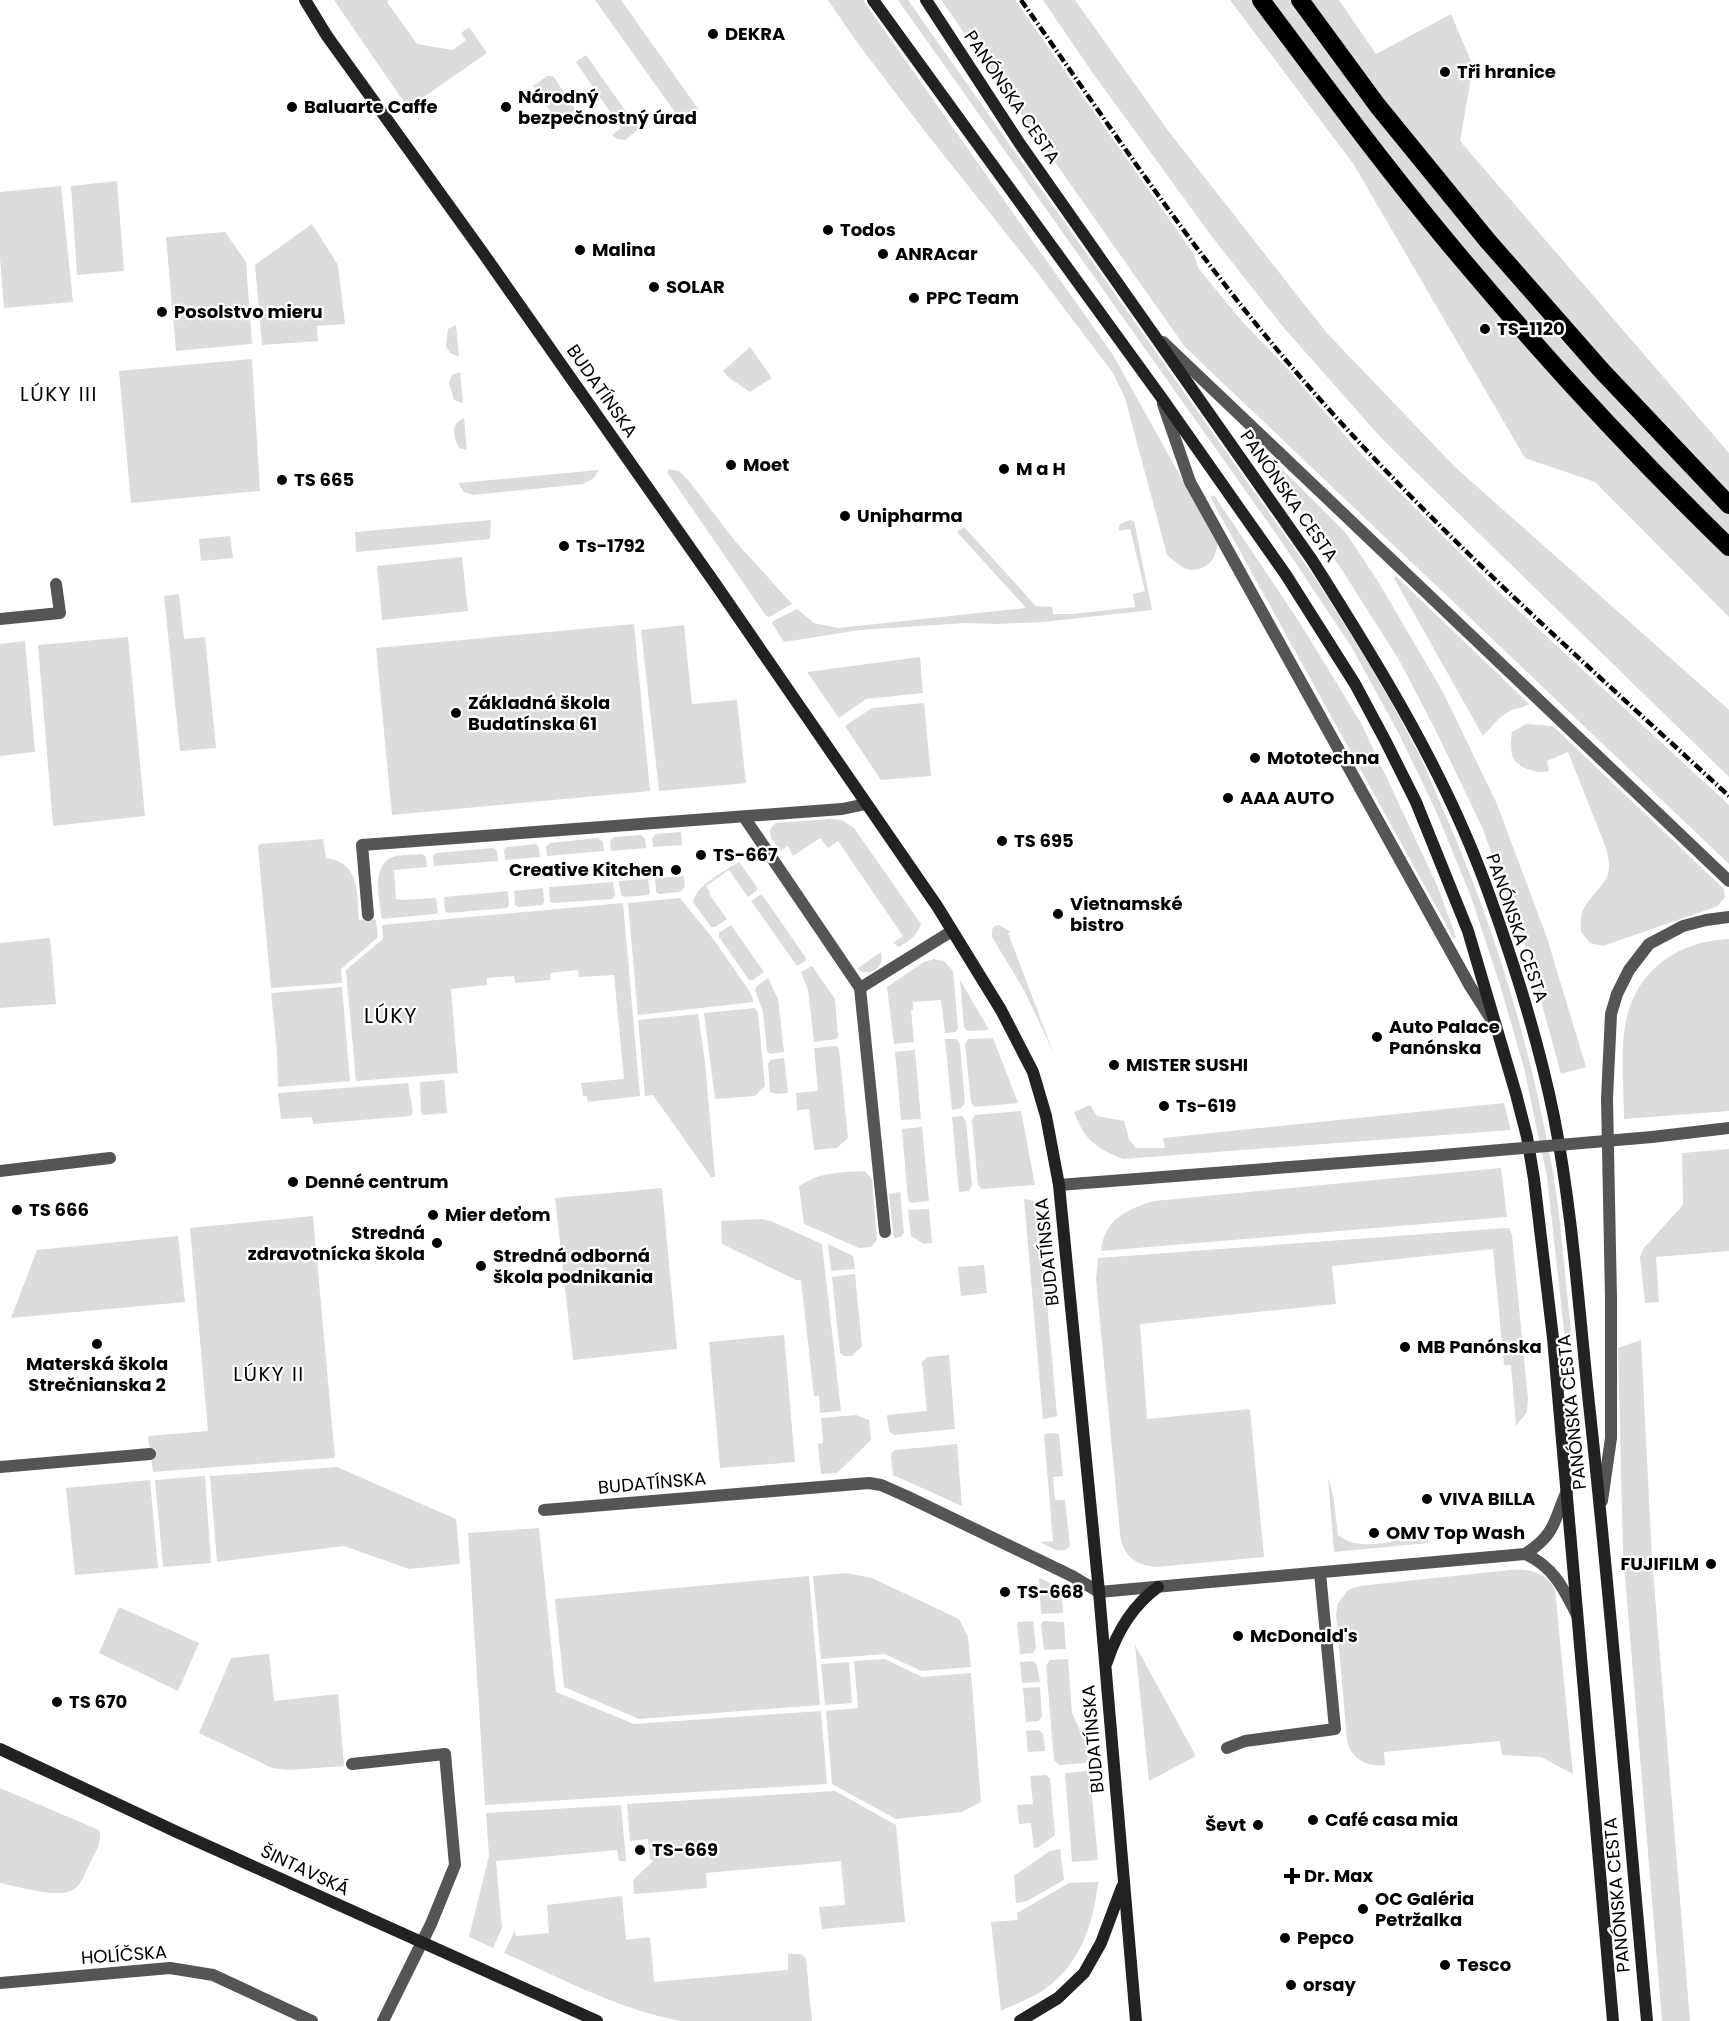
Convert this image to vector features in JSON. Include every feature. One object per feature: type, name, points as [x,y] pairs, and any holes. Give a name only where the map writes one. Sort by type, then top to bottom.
[{"type":"highway","points":[[1262,0],[1353,123],[1461,258],[1578,392],[1729,547]]},
{"type":"highway","points":[[1300,0],[1377,105],[1487,240],[1602,371],[1729,505]]},
{"type":"main road","name":"BUDATÍNSKA","points":[[305,0],[327,36],[476,243],[714,582],[937,906],[1013,1030],[1033,1072],[1046,1116],[1059,1185],[1099,1592],[1136,2021]]},
{"type":"main road","name":"PANÓNSKA CESTA","points":[[873,0],[1161,397],[1286,574],[1355,684],[1385,740],[1416,802],[1468,931],[1527,1137],[1534,1179],[1553,1338],[1613,2021]]},
{"type":"main road","name":"PANÓNSKA CESTA","points":[[926,0],[1020,144],[1312,560],[1353,624],[1436,773],[1489,893],[1517,978],[1554,1117],[1571,1229],[1601,1508],[1647,2021]]},
{"type":"main road","points":[[1105,1669],[1121,1627],[1136,1606],[1158,1587]]},
{"type":"main road","name":"ŠINTAVSKÁ","points":[[0,1749],[597,2021]]},
{"type":"main road","name":"BUDATÍNSKA","points":[[1020,2021],[1058,1998],[1084,1973],[1101,1943],[1124,1884]]},
{"type":"street","points":[[1154,333],[1729,881]]},
{"type":"street","name":"PANÓNSKA CESTA","points":[[1161,397],[1190,482],[1470,986],[1498,1030]]},
{"type":"street","points":[[0,619],[60,613],[56,584]]},
{"type":"street","points":[[368,915],[362,845],[744,817],[842,809],[866,804]]},
{"type":"street","points":[[744,817],[860,988],[885,1232]]},
{"type":"street","points":[[1601,1508],[1611,1438],[1607,1098],[1611,1014],[1617,994],[1629,970],[1649,944],[1683,926],[1729,917]]},
{"type":"street","points":[[860,988],[952,931]]},
{"type":"street","points":[[1059,1185],[1431,1156],[1729,1128]]},
{"type":"street","points":[[0,1171],[110,1158]]},
{"type":"street","points":[[0,1467],[150,1454]]},
{"type":"street","name":"BUDATÍNSKA","points":[[544,1510],[869,1483],[880,1485],[927,1506],[1072,1576],[1099,1592]]},
{"type":"street","points":[[1525,1554],[1538,1545],[1552,1529],[1567,1491]]},
{"type":"street","points":[[1099,1592],[1525,1554],[1537,1559],[1552,1572],[1577,1615]]},
{"type":"street","points":[[1227,1749],[1245,1741],[1335,1729],[1320,1573]]},
{"type":"street","points":[[352,1764],[446,1754],[455,1865],[431,1924],[383,2021]]},
{"type":"street","name":"HOLÍČSKA","points":[[0,1983],[170,1968],[213,1976],[312,2021]]},
{"type":"shaded area","points":[[334,0],[389,0],[387,2],[417,44],[453,50],[466,40],[461,33],[469,27],[487,53],[408,108]]},
{"type":"shaded area","points":[[595,0],[621,0],[699,110],[682,122]]},
{"type":"shaded area","points":[[828,0],[863,0],[1113,355],[1217,542],[1215,555],[1203,568],[1191,570],[1184,568],[1167,555],[1125,398],[1113,373],[1032,266],[923,129]]},
{"type":"shaded area","points":[[898,0],[908,0],[1317,581],[1380,682],[1418,753],[1478,894],[1521,1029],[1552,1167],[1572,1339],[1565,1339],[1547,1177],[1524,1068],[1471,897],[1436,811],[1399,734],[1351,646],[1279,538]]},
{"type":"shaded area","points":[[941,0],[1015,0],[1193,253],[1199,269],[1241,320],[1285,366],[1362,455],[1504,597],[1729,805],[1729,864],[1185,347]]},
{"type":"shaded area","points":[[1043,0],[1075,0],[1169,132],[1326,332],[1456,468],[1729,710],[1729,777],[1383,440],[1284,328],[1213,238],[1092,72]]},
{"type":"shaded area","points":[[1230,0],[1339,0],[1376,54],[1451,14],[1473,66],[1460,141],[1729,453],[1729,617],[1595,482],[1525,458],[1354,165]]},
{"type":"shaded area","points":[[586,55],[632,120],[642,114],[644,122],[625,140],[617,139],[612,135],[621,128],[576,62]]},
{"type":"shaded area","points":[[547,76],[553,76],[574,107],[574,111],[558,122],[533,86]]},
{"type":"shaded area","points":[[117,181],[124,271],[77,275],[71,186]]},
{"type":"shaded area","points":[[61,186],[73,302],[4,308],[0,258],[0,192]]},
{"type":"shaded area","points":[[312,224],[338,265],[345,324],[317,326],[318,341],[262,345],[255,265]]},
{"type":"shaded area","points":[[225,232],[246,262],[252,344],[176,351],[166,237]]},
{"type":"shaded area","points":[[456,325],[459,357],[450,353],[446,346],[448,329]]},
{"type":"shaded area","points":[[750,347],[772,378],[750,392],[723,371]]},
{"type":"shaded area","points":[[252,359],[260,491],[131,503],[119,371]]},
{"type":"shaded area","points":[[460,372],[463,403],[454,400],[449,383],[452,375]]},
{"type":"shaded area","points":[[464,418],[467,450],[459,448],[454,435],[456,424]]},
{"type":"shaded area","points":[[1264,451],[1346,533],[1379,583],[1443,692],[1497,804],[1547,938],[1586,1067],[1561,1074],[1528,953],[1482,827],[1399,660],[1342,570],[1261,453]]},
{"type":"shaded area","points":[[669,469],[679,471],[689,481],[735,541],[792,604],[769,617],[766,616],[667,472]]},
{"type":"shaded area","points":[[599,470],[594,478],[583,484],[473,495],[464,492],[458,483]]},
{"type":"shaded area","points":[[1214,495],[1298,620],[1361,723],[1437,885],[1456,937],[1454,939],[1215,506],[1211,497]]},
{"type":"shaded area","points":[[491,520],[490,539],[356,551],[355,532]]},
{"type":"shaded area","points":[[1130,520],[1134,521],[1152,610],[1043,622],[965,623],[860,630],[784,642],[772,623],[797,609],[814,623],[838,628],[1026,608],[957,532],[964,527],[1036,606],[1052,607],[1053,614],[1135,607],[1133,594],[1145,591],[1130,529],[1118,531],[1120,524]]},
{"type":"shaded area","points":[[230,536],[233,558],[201,561],[199,539]]},
{"type":"shaded area","points":[[462,557],[468,611],[382,620],[377,566]]},
{"type":"shaded area","points":[[1396,576],[1529,704],[1506,713],[1483,736],[1394,578]]},
{"type":"shaded area","points":[[179,594],[184,639],[205,637],[216,748],[180,751],[164,596]]},
{"type":"shaded area","points":[[634,624],[650,791],[392,815],[376,648]]},
{"type":"shaded area","points":[[684,625],[692,704],[737,700],[746,783],[659,791],[641,630]]},
{"type":"shaded area","points":[[128,637],[145,816],[53,826],[38,645]]},
{"type":"shaded area","points":[[25,641],[35,752],[0,756],[0,644]]},
{"type":"shaded area","points":[[920,657],[923,693],[866,699],[839,718],[807,672]]},
{"type":"shaded area","points":[[924,703],[931,776],[881,780],[845,726],[872,708]]},
{"type":"shaded area","points":[[1526,724],[1553,726],[1724,889],[1725,897],[1718,906],[1603,946],[1590,943],[1581,932],[1581,917],[1584,908],[1607,875],[1609,859],[1606,848],[1568,752],[1547,761],[1549,771],[1544,772],[1523,767],[1512,756],[1512,732]]},
{"type":"shaded area","points":[[842,820],[854,828],[921,924],[915,935],[899,947],[893,943],[903,936],[838,841],[828,848],[820,838],[793,856],[788,846],[780,851],[771,838],[770,830],[775,823]]},
{"type":"shaded area","points":[[681,832],[682,845],[653,847],[652,838],[656,834]]},
{"type":"shaded area","points":[[641,835],[645,839],[646,848],[611,851],[610,841],[614,837]]},
{"type":"shaded area","points":[[598,838],[603,842],[604,851],[547,856],[546,847],[550,843]]},
{"type":"shaded area","points":[[323,839],[326,858],[337,861],[351,872],[357,890],[359,920],[376,920],[378,937],[341,969],[342,983],[271,988],[258,847],[260,844]]},
{"type":"shaded area","points":[[536,844],[540,857],[505,860],[504,850],[507,847]]},
{"type":"shaded area","points":[[493,848],[497,851],[498,861],[434,866],[433,856],[436,853]]},
{"type":"shaded area","points":[[422,854],[426,857],[427,867],[394,870],[396,899],[436,898],[438,912],[382,919],[378,884],[381,868],[393,857]]},
{"type":"shaded area","points":[[739,862],[757,890],[748,897],[729,870],[706,886],[727,919],[711,927],[693,902],[695,896],[705,884]]},
{"type":"shaded area","points":[[684,876],[685,887],[680,892],[659,894],[656,892],[655,878]]},
{"type":"shaded area","points":[[648,879],[650,893],[648,895],[625,897],[621,895],[619,881]]},
{"type":"shaded area","points":[[613,882],[615,895],[612,899],[550,902],[549,887]]},
{"type":"shaded area","points":[[543,888],[544,902],[542,905],[518,907],[515,905],[514,891]]},
{"type":"shaded area","points":[[508,891],[509,905],[507,908],[448,913],[445,911],[444,897]]},
{"type":"shaded area","points":[[760,895],[763,896],[806,958],[797,966],[751,901]]},
{"type":"shaded area","points":[[680,898],[714,940],[750,992],[754,1002],[638,1015],[628,903]]},
{"type":"shaded area","points":[[623,903],[640,1096],[588,1102],[587,1096],[583,1096],[581,1083],[624,1079],[614,975],[579,977],[578,970],[550,973],[550,980],[515,983],[514,976],[487,978],[487,985],[451,989],[458,1073],[356,1081],[346,970],[383,939],[382,925]]},
{"type":"shaded area","points":[[731,925],[764,972],[753,980],[749,980],[719,937],[719,933]]},
{"type":"shaded area","points":[[999,925],[1011,932],[1008,933],[1054,1054],[1025,992],[992,937],[994,926]]},
{"type":"shaded area","points":[[50,938],[56,1004],[0,1008],[0,943]]},
{"type":"shaded area","points":[[1729,939],[1729,1111],[1624,1119],[1622,1061],[1625,1026],[1638,990],[1660,963],[1675,953],[1710,941]]},
{"type":"shaded area","points":[[881,952],[881,963],[875,970],[862,972],[857,969]]},
{"type":"shaded area","points":[[934,959],[944,961],[953,971],[958,1028],[956,1032],[945,1033],[941,1000],[913,1002],[913,1010],[911,1010],[914,1042],[894,1044],[887,987],[924,962]]},
{"type":"shaded area","points":[[812,966],[835,999],[838,1037],[836,1039],[814,1042],[808,990],[801,972]]},
{"type":"shaded area","points":[[768,978],[778,999],[784,1052],[770,1054],[767,1051],[763,1012],[755,990]]},
{"type":"shaded area","points":[[960,980],[989,1030],[967,1031],[964,1027]]},
{"type":"shaded area","points":[[342,987],[350,1081],[278,1087],[271,993]]},
{"type":"shaded area","points":[[755,1008],[758,1013],[765,1086],[755,1096],[715,1099],[704,1013]]},
{"type":"shaded area","points":[[698,1014],[705,1062],[715,1177],[711,1177],[653,1095],[645,1096],[638,1020]]},
{"type":"shaded area","points":[[993,1038],[1018,1103],[974,1107],[971,1102],[965,1044],[968,1039]]},
{"type":"shaded area","points":[[945,1039],[957,1039],[960,1045],[965,1103],[961,1108],[952,1110]]},
{"type":"shaded area","points":[[837,1046],[848,1138],[837,1148],[814,1150],[809,1109],[797,1110],[796,1093],[818,1091],[814,1048]]},
{"type":"shaded area","points":[[915,1050],[921,1119],[901,1120],[895,1052]]},
{"type":"shaded area","points":[[784,1058],[788,1093],[770,1092],[768,1064],[770,1060]]},
{"type":"shaded area","points":[[444,1080],[447,1113],[423,1115],[420,1082]]},
{"type":"shaded area","points":[[408,1083],[413,1112],[411,1116],[313,1124],[312,1117],[281,1119],[278,1093]]},
{"type":"shaded area","points":[[1504,1103],[1511,1130],[1123,1159],[1092,1142],[1082,1130],[1074,1112],[1090,1105],[1097,1116],[1124,1121],[1129,1139],[1136,1148],[1165,1148],[1163,1138]]},
{"type":"shaded area","points":[[1021,1111],[1035,1185],[982,1189],[978,1185],[972,1120],[975,1115]]},
{"type":"shaded area","points":[[962,1116],[966,1121],[972,1185],[969,1191],[959,1192],[952,1117]]},
{"type":"shaded area","points":[[922,1127],[929,1201],[911,1203],[908,1200],[902,1129]]},
{"type":"shaded area","points":[[1729,1149],[1729,1251],[1656,1257],[1659,1302],[1645,1303],[1640,1257],[1644,1248],[1683,1205],[1682,1153]]},
{"type":"shaded area","points":[[1501,1168],[1507,1217],[1101,1251],[1107,1231],[1118,1217],[1154,1201]]},
{"type":"shaded area","points":[[865,1171],[872,1179],[877,1240],[871,1247],[859,1248],[804,1224],[799,1186],[823,1175]]},
{"type":"shaded area","points":[[662,1188],[677,1349],[573,1360],[555,1198]]},
{"type":"shaded area","points":[[900,1192],[904,1233],[901,1237],[894,1238],[889,1194]]},
{"type":"shaded area","points":[[1024,1199],[1038,1202],[1057,1416],[1043,1419]]},
{"type":"shaded area","points":[[929,1209],[932,1243],[924,1244],[911,1236],[908,1210]]},
{"type":"shaded area","points":[[313,1216],[335,1458],[153,1472],[148,1436],[208,1431],[190,1228]]},
{"type":"shaded area","points":[[761,1219],[771,1221],[822,1244],[841,1411],[820,1413],[819,1396],[814,1396],[801,1280],[796,1280],[722,1244],[721,1221]]},
{"type":"shaded area","points":[[1509,1228],[1512,1235],[1528,1399],[1527,1412],[1516,1426],[1511,1365],[1504,1365],[1493,1249],[1332,1266],[1336,1304],[1140,1324],[1147,1419],[1250,1409],[1264,1557],[1156,1567],[1142,1564],[1131,1558],[1121,1541],[1120,1533],[1096,1280],[1098,1258]]},
{"type":"shaded area","points":[[178,1236],[185,1302],[11,1318],[37,1250]]},
{"type":"shaded area","points":[[828,1244],[853,1256],[855,1269],[831,1271]]},
{"type":"shaded area","points":[[984,1265],[987,1293],[961,1296],[958,1267]]},
{"type":"shaded area","points":[[855,1274],[862,1346],[852,1356],[844,1356],[840,1353],[832,1277]]},
{"type":"shaded area","points":[[784,1335],[795,1462],[720,1468],[709,1342]]},
{"type":"shaded area","points":[[1641,1340],[1652,1559],[1690,2021],[1662,2021],[1623,1553],[1618,1348]]},
{"type":"shaded area","points":[[949,1355],[955,1429],[894,1435],[889,1431],[887,1415],[927,1411],[922,1362],[927,1357]]},
{"type":"shaded area","points":[[856,1415],[869,1420],[871,1440],[837,1473],[821,1474],[818,1444],[823,1443],[821,1418]]},
{"type":"shaded area","points":[[1044,1434],[1059,1434],[1063,1476],[1053,1477],[1055,1500],[1065,1500],[1070,1546],[1063,1550],[1056,1550],[1040,1542],[1053,1541]]},
{"type":"shaded area","points":[[957,1444],[962,1506],[893,1475],[891,1454],[895,1450]]},
{"type":"shaded area","points":[[337,1467],[456,1519],[460,1564],[409,1569],[344,1546],[217,1562],[210,1476]]},
{"type":"shaded area","points":[[205,1476],[211,1563],[163,1567],[155,1480]]},
{"type":"shaded area","points":[[1328,1477],[1333,1495],[1338,1535],[1356,1543],[1378,1544],[1421,1535],[1428,1539],[1428,1543],[1334,1552]]},
{"type":"shaded area","points":[[150,1480],[158,1568],[75,1575],[66,1488]]},
{"type":"shaded area","points":[[539,1528],[556,1692],[634,1724],[821,1711],[827,1784],[485,1805],[468,1533]]},
{"type":"shaded area","points":[[1510,1570],[1536,1572],[1546,1578],[1555,1589],[1573,1774],[1541,1757],[1502,1755],[1500,1741],[1384,1752],[1385,1765],[1372,1765],[1356,1757],[1347,1740],[1336,1614],[1338,1603],[1348,1590],[1359,1586]]},
{"type":"shaded area","points":[[846,1573],[872,1578],[959,1619],[968,1637],[971,1667],[921,1671],[885,1654],[821,1659],[813,1576]]},
{"type":"shaded area","points":[[809,1576],[820,1705],[639,1719],[564,1687],[555,1599]]},
{"type":"shaded area","points":[[1039,1578],[1058,1591],[1063,1613],[1041,1614]]},
{"type":"shaded area","points":[[119,1607],[199,1643],[178,1691],[99,1653]]},
{"type":"shaded area","points":[[1033,1621],[1036,1648],[1033,1653],[1020,1654],[1017,1622]]},
{"type":"shaded area","points":[[1043,1621],[1064,1622],[1066,1649],[1044,1650],[1041,1624]]},
{"type":"shaded area","points":[[1135,1645],[1196,1756],[1149,1781]]},
{"type":"shaded area","points":[[269,1654],[274,1701],[338,1694],[344,1766],[289,1770],[272,1768],[199,1733],[231,1658]]},
{"type":"shaded area","points":[[885,1659],[922,1677],[971,1673],[981,1802],[962,1812],[896,1819],[832,1784],[826,1711],[858,1708],[854,1661]]},
{"type":"shaded area","points":[[1068,1659],[1072,1713],[1087,1746],[1088,1760],[1085,1763],[1060,1765],[1054,1760],[1046,1665],[1050,1660]]},
{"type":"shaded area","points":[[1033,1661],[1037,1665],[1040,1682],[1022,1683],[1020,1662]]},
{"type":"shaded area","points":[[849,1662],[852,1703],[825,1705],[821,1664]]},
{"type":"shaded area","points":[[1040,1687],[1042,1717],[1038,1721],[1026,1722],[1023,1688]]},
{"type":"shaded area","points":[[1039,1730],[1043,1734],[1045,1751],[1028,1752],[1026,1731]]},
{"type":"shaded area","points":[[1087,1771],[1090,1775],[1098,1860],[1072,1862],[1065,1773]]},
{"type":"shaded area","points":[[1046,1775],[1050,1778],[1055,1835],[1034,1848],[1031,1823],[1019,1824],[1017,1805],[1033,1804],[1030,1776]]},
{"type":"shaded area","points":[[0,1788],[99,1830],[98,1846],[78,1886],[71,1891],[52,1893],[0,1883]]},
{"type":"shaded area","points":[[835,1791],[896,1825],[905,1922],[822,1929],[819,1907],[845,1905],[841,1861],[706,1873],[707,1888],[634,1894],[633,1880],[653,1861],[650,1859],[648,1839],[630,1841],[627,1804]]},
{"type":"shaded area","points":[[621,1805],[626,1861],[619,1861],[617,1850],[496,1861],[502,1928],[493,1948],[469,1937],[489,1856],[486,1813]]},
{"type":"shaded area","points":[[1060,1849],[1064,1880],[1027,1901],[1016,1903],[1014,1876],[1050,1851]]},
{"type":"shaded area","points":[[1098,1882],[1088,1930],[1074,1959],[1053,1983],[1039,1993],[1001,2011],[991,1922],[1018,1920],[1017,1913],[1069,1883]]},
{"type":"shaded area","points":[[622,1896],[626,1940],[650,1937],[654,1982],[788,1970],[788,1954],[800,1954],[806,1959],[812,2021],[681,2021],[658,2016],[591,1992],[504,1953],[515,1930],[516,1936],[549,1933],[547,1905]]},
{"type":"railway","points":[[1021,0],[1192,241],[1228,289],[1303,380],[1456,542],[1564,645],[1729,796]]},
{"type":"place","name":"DEKRA","points":[[713,34]]},
{"type":"place","name":"Tři hranice","points":[[1445,72]]},
{"type":"place","name":"Baluarte Caffe","points":[[292,107]]},
{"type":"place","name":"Národný bezpečnostný úrad","points":[[506,107]]},
{"type":"place","name":"Todos","points":[[828,230]]},
{"type":"place","name":"Malina","points":[[580,250]]},
{"type":"place","name":"ANRAcar","points":[[883,254]]},
{"type":"place","name":"SOLAR","points":[[654,287]]},
{"type":"place","name":"PPC Team","points":[[914,298]]},
{"type":"place","name":"Posolstvo mieru","points":[[162,312]]},
{"type":"place","name":"TS-1120","points":[[1485,329]]},
{"type":"place","name":"Moet","points":[[731,465]]},
{"type":"place","name":"M a H","points":[[1004,469]]},
{"type":"place","name":"TS 665","points":[[282,480]]},
{"type":"place","name":"Unipharma","points":[[845,516]]},
{"type":"place","name":"Ts-1792","points":[[564,546]]},
{"type":"place","name":"Základná škola Budatínska 61","points":[[456,713]]},
{"type":"place","name":"Mototechna","points":[[1255,758]]},
{"type":"place","name":"AAA AUTO","points":[[1228,798]]},
{"type":"place","name":"TS 695","points":[[1002,841]]},
{"type":"place","name":"TS-667","points":[[701,855]]},
{"type":"place","name":"Creative Kitchen","points":[[676,870]]},
{"type":"place","name":"Vietnamské bistro","points":[[1058,914]]},
{"type":"place","name":"Auto Palace Panónska","points":[[1377,1037]]},
{"type":"place","name":"MISTER SUSHI","points":[[1114,1065]]},
{"type":"place","name":"Ts-619","points":[[1164,1106]]},
{"type":"place","name":"Denné centrum","points":[[293,1182]]},
{"type":"place","name":"TS 666","points":[[17,1210]]},
{"type":"place","name":"Mier deťom","points":[[433,1215]]},
{"type":"place","name":"Stredná zdravotnícka škola","points":[[437,1243]]},
{"type":"place","name":"Stredná odborná škola podnikania","points":[[481,1266]]},
{"type":"place","name":"Materská škola Strečnianska 2","points":[[97,1344]]},
{"type":"place","name":"MB Panónska","points":[[1405,1347]]},
{"type":"place","name":"VIVA BILLA","points":[[1427,1499]]},
{"type":"place","name":"OMV Top Wash","points":[[1374,1533]]},
{"type":"place","name":"FUJIFILM","points":[[1711,1564]]},
{"type":"place","name":"TS-668","points":[[1005,1592]]},
{"type":"place","name":"McDonald's","points":[[1238,1636]]},
{"type":"place","name":"TS 670","points":[[57,1702]]},
{"type":"place","name":"Café casa mia","points":[[1313,1820]]},
{"type":"place","name":"Ševt","points":[[1258,1825]]},
{"type":"place","name":"TS-669","points":[[640,1850]]},
{"type":"place","name":"Dr. Max","points":[[1292,1876]]},
{"type":"place","name":"OC Galéria Petržalka","points":[[1363,1909]]},
{"type":"place","name":"Pepco","points":[[1285,1938]]},
{"type":"place","name":"Tesco","points":[[1445,1965]]},
{"type":"place","name":"orsay","points":[[1291,1985]]},
{"type":"district","name":"LÚKY III","points":[[59,394]]},
{"type":"district","name":"LÚKY","points":[[391,1016]]},
{"type":"district","name":"LÚKY II","points":[[269,1374]]}]
